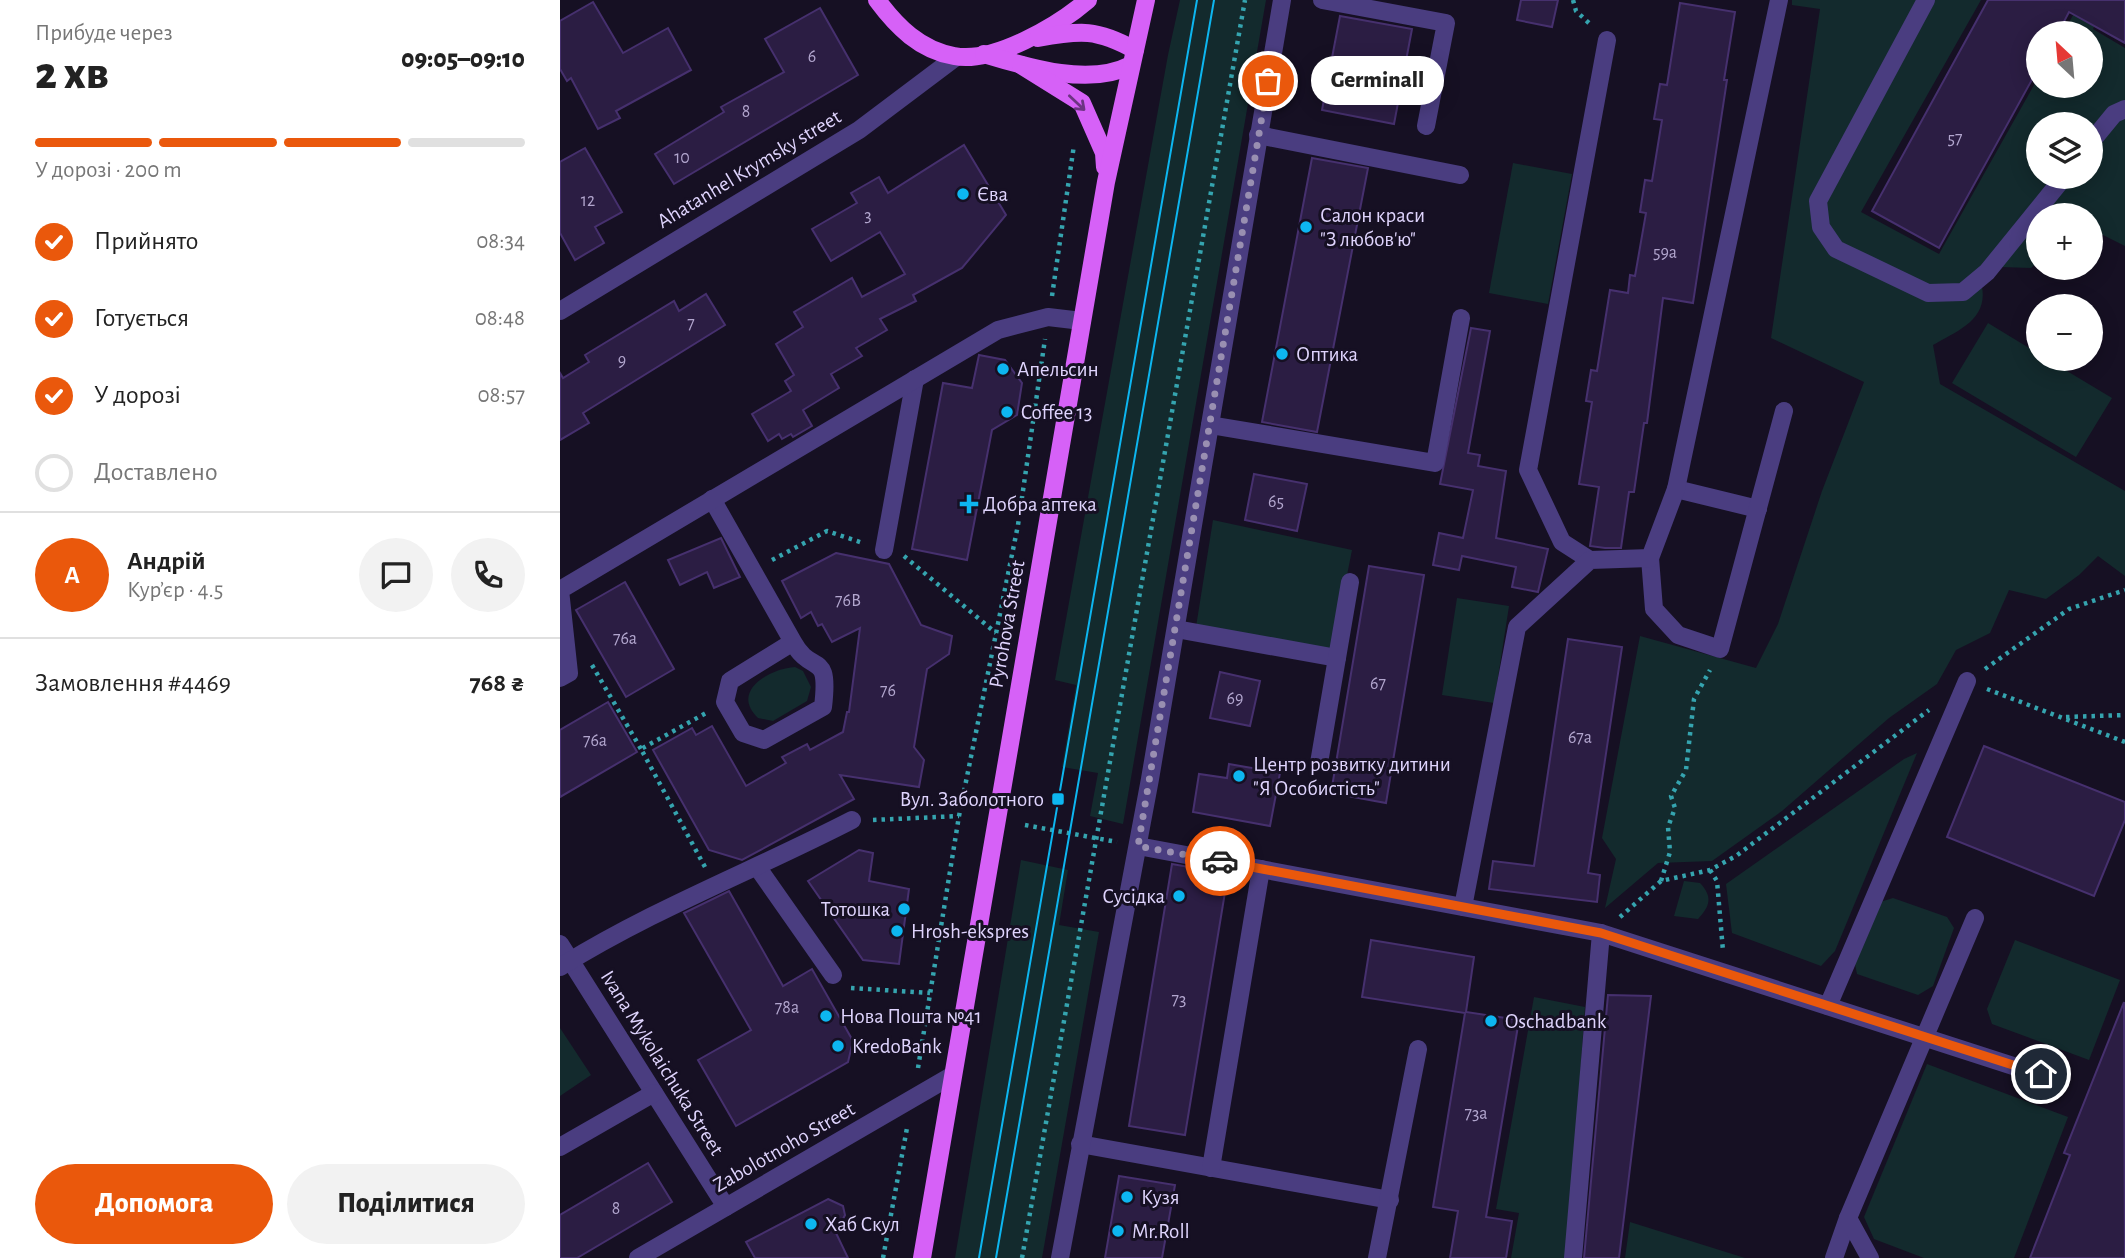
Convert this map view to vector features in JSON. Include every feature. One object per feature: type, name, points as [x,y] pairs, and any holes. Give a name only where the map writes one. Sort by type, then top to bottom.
[{"type":"main road","points":[[877,0],[895,24],[921,45],[956,57],[984,54],[1027,40],[1075,31],[1095,32],[1133,57],[1110,74],[1021,65],[984,54]]},
{"type":"main road","points":[[1027,40],[1088,0]]},
{"type":"main road","name":"Pyrohova Street","points":[[922,1258],[1106,182],[1146,0]]},
{"type":"main road","points":[[1021,65],[1082,103],[1104,153],[1106,182]]},
{"type":"street","points":[[1060,1258],[1138,846],[1282,0]]},
{"type":"street","points":[[1322,0],[1446,23],[1426,126]]},
{"type":"street","points":[[1779,0],[1676,489],[1650,558],[1654,609],[1678,635],[1720,649],[1784,411]]},
{"type":"street","points":[[1926,0],[1818,201],[1821,227],[1836,249],[1928,293],[1963,292],[1987,272],[2054,189]]},
{"type":"street","points":[[1607,40],[1528,470],[1562,542],[1590,560],[1650,558]]},
{"type":"street","name":"Ahatanhel Krymsky street","points":[[560,311],[859,130],[956,57]]},
{"type":"street","points":[[2103,127],[2114,114],[2125,109]]},
{"type":"street","points":[[1258,135],[1460,175]]},
{"type":"street","points":[[565,676],[560,590],[998,330],[1048,317],[1082,321]]},
{"type":"street","points":[[1210,425],[1435,463],[1461,318]]},
{"type":"street","points":[[884,550],[915,379]]},
{"type":"street","points":[[1676,489],[1758,509]]},
{"type":"street","points":[[712,499],[793,642],[820,665],[826,678],[823,707],[764,740],[743,733],[725,702],[730,681],[793,642]]},
{"type":"street","points":[[1463,907],[1517,627],[1590,560]]},
{"type":"street","points":[[1319,763],[1350,582]]},
{"type":"street","points":[[1176,629],[1337,658]]},
{"type":"street","points":[[1828,1006],[1968,681]]},
{"type":"street","points":[[565,964],[654,913],[758,868],[852,820]]},
{"type":"street","points":[[1138,846],[1601,933],[2041,1074]]},
{"type":"street","points":[[758,868],[833,975]]},
{"type":"street","points":[[1211,1168],[1261,869]]},
{"type":"street","points":[[1835,1258],[1848,1218],[1975,918]]},
{"type":"street","points":[[1573,1258],[1601,933]]},
{"type":"street","name":"Ivana Mykolaichuka Street","points":[[560,944],[565,964],[654,1093],[726,1206]]},
{"type":"street","points":[[1377,1258],[1418,1049]]},
{"type":"street","name":"Zabolotnoho Street","points":[[638,1258],[953,1074]]},
{"type":"street","points":[[560,1147],[654,1093]]},
{"type":"street","points":[[1080,1144],[1390,1200]]},
{"type":"street","points":[[1848,1218],[1870,1258]]},
{"type":"path","points":[[1022,1258],[1245,0]]},
{"type":"path","points":[[1573,0],[1576,11],[1607,40]]},
{"type":"path","points":[[883,1258],[913,1098],[959,816],[1018,525],[1075,141]]},
{"type":"path","points":[[1968,681],[2068,609],[2125,590]]},
{"type":"path","points":[[1661,881],[1670,852],[1668,827],[1675,808],[1671,796],[1686,770],[1694,699],[1720,649]]},
{"type":"path","points":[[565,676],[590,661],[715,886]]},
{"type":"path","points":[[1968,681],[2125,742]]},
{"type":"path","points":[[641,749],[725,702]]},
{"type":"path","points":[[1601,933],[1661,881],[1710,870],[1736,856],[1934,706]]},
{"type":"path","points":[[2062,717],[2125,715]]},
{"type":"path","points":[[852,820],[959,816]]},
{"type":"path","points":[[1025,825],[1138,846]]},
{"type":"path","points":[[1710,870],[1717,881],[1725,972]]},
{"type":"path","points":[[833,975],[840,988],[930,993]]},
{"type":"green space","points":[[1180,0],[1266,0],[1123,824],[1090,816],[1098,773],[1062,767],[1076,685],[1055,680]]},
{"type":"green space","points":[[1792,0],[1981,0],[1861,212],[1939,254],[2027,98],[2104,98],[2104,36],[2125,48],[2125,246],[2103,235],[2103,203],[2026,203],[2026,268],[2001,267],[1982,287],[1980,308],[1969,323],[1933,345],[1940,384],[2125,491],[2125,576],[2098,556],[2079,575],[2046,599],[2009,590],[1990,633],[1956,650],[1937,684],[1889,718],[1782,811],[1712,861],[1658,863],[1605,908],[1616,859],[1602,838],[1640,636],[1756,668],[1778,624],[1822,491],[1864,382],[1771,338],[1820,9],[1792,5]]},
{"type":"green space","points":[[2077,8],[2098,18],[2097,21],[2070,21]]},
{"type":"green space","points":[[1513,163],[1572,174],[1548,304],[1489,293]]},
{"type":"green space","points":[[1988,323],[2026,346],[2026,371],[2067,371],[2112,398],[2076,457],[1952,383]]},
{"type":"green space","points":[[1213,520],[1352,550],[1332,651],[1196,627]]},
{"type":"green space","points":[[1457,598],[1509,606],[1494,703],[1442,695]]},
{"type":"green space","points":[[795,667],[803,671],[811,687],[807,701],[773,721],[758,718],[750,708],[748,699],[756,683],[774,672]]},
{"type":"green space","points":[[1917,753],[1835,951],[1821,966],[1732,933],[1726,884],[1904,759]]},
{"type":"green space","points":[[1021,860],[1068,870],[1059,925],[1099,932],[1042,1258],[955,1258]]},
{"type":"green space","points":[[1684,881],[1700,883],[1707,893],[1707,906],[1698,919],[1674,916]]},
{"type":"green space","points":[[1893,898],[1947,917],[1954,928],[1933,986],[1918,995],[1857,974],[1854,959],[1877,903]]},
{"type":"green space","points":[[2015,940],[2120,980],[2089,1060],[1992,1024],[1987,1009]]},
{"type":"green space","points":[[1534,997],[1585,1007],[1567,1258],[1511,1258],[1519,1213],[1496,1209]]},
{"type":"green space","points":[[560,1028],[591,1075],[560,1096]]},
{"type":"green space","points":[[1927,1064],[2068,1117],[2014,1258],[1924,1258],[1874,1239],[1864,1217]]},
{"type":"green space","points":[[1630,1222],[1745,1258],[1625,1258]]},
{"type":"building","points":[[1521,0],[1558,0],[1552,27],[1517,20]]},
{"type":"building","points":[[1988,0],[2125,0],[2125,43],[2104,31],[2104,21],[2085,21],[2069,12],[2064,21],[2026,21],[2026,91],[1939,248],[1872,211]]},
{"type":"building","points":[[593,2],[623,53],[668,28],[691,70],[616,111],[620,118],[598,129],[571,78],[567,81],[560,69],[560,21]]},
{"type":"building","points":[[1680,3],[1735,12],[1693,303],[1663,298],[1647,423],[1644,423],[1634,492],[1629,492],[1621,548],[1590,546],[1599,487],[1579,484],[1592,402],[1586,401],[1591,370],[1597,371],[1610,290],[1628,293],[1630,275],[1635,276],[1646,213],[1640,212],[1645,180],[1652,181],[1662,120],[1654,119],[1660,84],[1667,85]]},
{"type":"building","points":[[820,8],[858,75],[674,184],[655,154],[724,112],[721,107],[784,72],[765,39]]},
{"type":"building","points":[[1340,16],[1412,29],[1394,124],[1322,110]]},
{"type":"building","points":[[964,145],[1006,215],[962,268],[913,295],[916,301],[880,319],[887,330],[856,348],[862,356],[831,374],[839,388],[803,410],[812,426],[793,437],[791,434],[782,439],[779,434],[768,441],[752,414],[791,391],[785,381],[794,375],[776,344],[803,327],[794,312],[852,278],[862,297],[905,274],[880,232],[831,261],[812,229],[857,203],[851,193],[879,177],[888,193]]},
{"type":"building","points":[[585,148],[622,212],[595,227],[604,243],[575,260],[560,233],[560,162]]},
{"type":"building","points":[[1312,158],[1368,168],[1317,432],[1262,422]]},
{"type":"building","points":[[706,294],[725,325],[583,413],[589,423],[560,440],[560,373],[563,378],[589,362],[585,355],[674,301],[679,311]]},
{"type":"building","points":[[1471,328],[1490,331],[1468,453],[1480,455],[1478,466],[1506,471],[1496,538],[1548,549],[1538,592],[1512,587],[1516,567],[1462,556],[1459,570],[1433,565],[1439,533],[1463,538],[1473,490],[1440,484]]},
{"type":"building","points":[[979,355],[1005,360],[1022,383],[1017,415],[992,430],[967,560],[912,549],[943,383],[972,388]]},
{"type":"building","points":[[1254,474],[1307,484],[1297,531],[1245,520]]},
{"type":"building","points":[[721,538],[740,577],[714,588],[707,572],[680,585],[668,560]]},
{"type":"building","points":[[836,553],[889,564],[921,625],[952,636],[949,654],[927,669],[914,747],[924,760],[919,787],[840,775],[854,799],[742,860],[709,850],[653,750],[692,728],[696,735],[712,726],[746,786],[786,763],[782,757],[807,744],[810,750],[843,732],[849,712],[860,628],[832,642],[822,624],[818,626],[811,612],[801,618],[782,581]]},
{"type":"building","points":[[1369,566],[1424,575],[1386,803],[1331,793]]},
{"type":"building","points":[[625,582],[674,669],[626,697],[576,610]]},
{"type":"building","points":[[1568,639],[1622,647],[1588,873],[1600,875],[1597,902],[1489,889],[1493,861],[1534,866]]},
{"type":"building","points":[[1220,672],[1260,681],[1250,726],[1210,718]]},
{"type":"building","points":[[608,702],[637,752],[560,797],[560,730]]},
{"type":"building","points":[[1984,746],[2125,802],[2125,820],[2094,896],[1947,837]]},
{"type":"building","points":[[1229,764],[1280,773],[1270,826],[1193,812],[1199,774],[1227,778]]},
{"type":"building","points":[[859,850],[873,853],[869,881],[909,889],[899,964],[863,960],[808,881]]},
{"type":"building","points":[[1172,864],[1228,874],[1185,1135],[1129,1126]]},
{"type":"building","points":[[729,891],[783,986],[812,969],[853,1041],[848,1062],[736,1126],[698,1060],[751,1030],[684,913]]},
{"type":"building","points":[[1371,940],[1474,957],[1466,1012],[1519,1020],[1486,1217],[1512,1221],[1506,1258],[1450,1258],[1458,1211],[1433,1207],[1465,1013],[1362,997]]},
{"type":"building","points":[[1608,995],[1651,996],[1619,1258],[1584,1258]]},
{"type":"building","points":[[2124,1002],[2125,1258],[2030,1258],[2070,1155],[2064,1153]]},
{"type":"building","points":[[648,1163],[672,1202],[577,1258],[560,1258],[560,1215]]},
{"type":"building","points":[[1119,1176],[1175,1185],[1162,1258],[1105,1258]]},
{"type":"building","name":"Хаб Скул","points":[[828,1199],[843,1206],[845,1215],[836,1233],[848,1258],[755,1258],[746,1242]]},
{"type":"tram line","points":[[979,1258],[1197,0]]},
{"type":"tram line","points":[[996,1258],[1214,0]]},
{"type":"way so far","points":[[1220,861],[1138,846],[1268,81]]},
{"type":"place","name":"Germinall","points":[[1268,81]]},
{"type":"place","name":"Єва","points":[[963,194]]},
{"type":"place","name":"Салон краси \"З любов'ю\"","points":[[1306,227]]},
{"type":"place","name":"Оптика","points":[[1282,354]]},
{"type":"place","name":"Апельсин","points":[[1003,369]]},
{"type":"place","name":"Coffee 13","points":[[1007,412]]},
{"type":"place","name":"Добра аптека","points":[[969,504]]},
{"type":"place","name":"Центр розвитку дитини \"Я Особистість\"","points":[[1239,776]]},
{"type":"place","name":"Вул. Заболотного","points":[[1058,799]]},
{"type":"place","name":"Сусідка","points":[[1179,896]]},
{"type":"place","name":"Тотошка","points":[[904,909]]},
{"type":"place","name":"Hrosh-ekspres","points":[[897,931]]},
{"type":"place","name":"Нова Пошта №41","points":[[826,1016]]},
{"type":"place","name":"Oschadbank","points":[[1491,1021]]},
{"type":"place","name":"KredoBank","points":[[838,1046]]},
{"type":"place","name":"Кузя","points":[[1127,1197]]},
{"type":"place","name":"Хаб Скул","points":[[811,1224]]},
{"type":"place","name":"Mr.Roll","points":[[1118,1231]]},
{"type":"route","points":[[1220,861],[1601,933],[2041,1074]]}]
